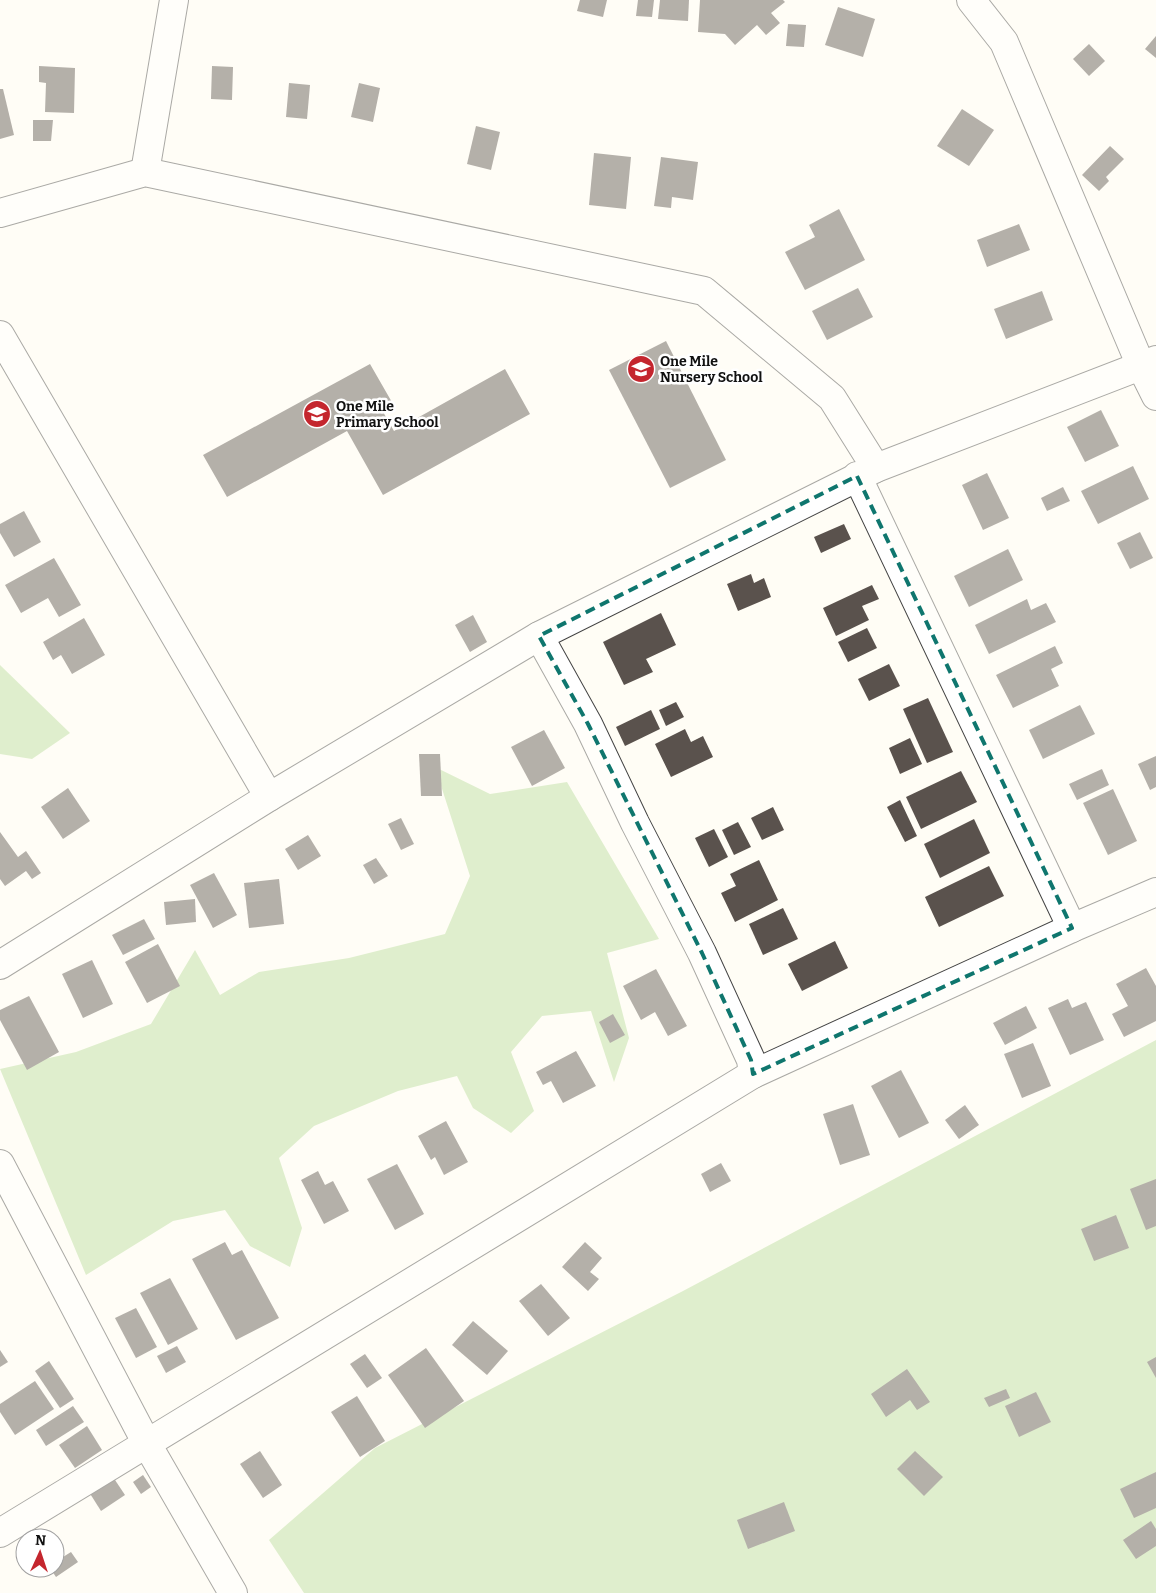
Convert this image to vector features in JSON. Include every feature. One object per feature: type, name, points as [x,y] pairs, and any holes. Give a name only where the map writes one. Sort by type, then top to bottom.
[{"type":"street","points":[[145,172],[174,0]]},
{"type":"street","points":[[971,0],[1004,42],[1149,363],[1156,396]]},
{"type":"street","points":[[0,213],[145,172],[704,291],[832,398],[1072,928]]},
{"type":"street","points":[[0,335],[269,797]]},
{"type":"street","points":[[0,965],[269,797],[539,636],[867,472],[1149,363]]},
{"type":"street","points":[[539,636],[588,724],[635,823],[702,953],[751,1060],[753,1074]]},
{"type":"street","points":[[0,1532],[753,1074],[1072,928],[1156,892]]},
{"type":"street","points":[[0,1164],[147,1444],[233,1593]]},
{"type":"highlighted area","points":[[857,476],[1072,928],[753,1074],[751,1060],[702,953],[588,724],[539,636]]},
{"type":"green space","points":[[0,665],[70,733],[32,759],[0,754]]},
{"type":"green space","points":[[435,767],[490,794],[567,782],[659,939],[607,953],[629,1038],[614,1082],[591,1011],[542,1016],[511,1052],[534,1111],[511,1133],[473,1108],[457,1076],[398,1091],[314,1126],[279,1158],[302,1228],[290,1267],[250,1246],[225,1210],[173,1221],[86,1275],[0,1069],[76,1052],[151,1024],[195,950],[220,995],[259,972],[349,958],[445,934],[470,876]]},
{"type":"green space","points":[[1156,1040],[1156,1593],[304,1593],[269,1540],[375,1448],[683,1291]]},
{"type":"building","points":[[580,0],[607,0],[603,17],[577,11]]},
{"type":"building","points":[[638,0],[654,0],[652,17],[636,16]]},
{"type":"building","points":[[660,0],[689,0],[688,21],[658,19]]},
{"type":"building","points":[[700,0],[783,0],[785,2],[771,13],[780,23],[766,35],[757,25],[735,45],[725,34],[698,32]]},
{"type":"building","points":[[838,7],[875,19],[863,57],[825,45]]},
{"type":"building","points":[[788,24],[806,25],[804,47],[786,46]]},
{"type":"building","points":[[1156,36],[1156,58],[1145,49]]},
{"type":"building","points":[[1089,44],[1105,61],[1089,76],[1073,59]]},
{"type":"building","points":[[39,66],[75,68],[74,113],[45,112],[46,83],[39,82]]},
{"type":"building","points":[[212,66],[233,67],[232,100],[211,99]]},
{"type":"building","points":[[289,83],[310,85],[307,119],[286,117]]},
{"type":"building","points":[[359,83],[380,88],[373,122],[351,117]]},
{"type":"building","points":[[0,89],[3,89],[14,135],[0,139]]},
{"type":"building","points":[[962,109],[994,130],[969,166],[937,146]]},
{"type":"building","points":[[33,120],[53,120],[51,141],[33,141]]},
{"type":"building","points":[[476,126],[500,132],[491,170],[467,164]]},
{"type":"building","points":[[1110,146],[1124,159],[1106,177],[1109,181],[1099,191],[1082,175]]},
{"type":"building","points":[[594,153],[631,157],[626,209],[589,205]]},
{"type":"building","points":[[661,157],[698,162],[693,200],[672,197],[671,208],[654,206]]},
{"type":"building","points":[[839,209],[865,260],[805,290],[785,252],[815,237],[809,225]]},
{"type":"building","points":[[1019,224],[1030,250],[987,267],[977,240]]},
{"type":"building","points":[[858,288],[873,317],[827,340],[812,311]]},
{"type":"building","points":[[1042,291],[1053,320],[1006,339],[994,309]]},
{"type":"building","points":[[666,341],[726,460],[670,488],[609,370]]},
{"type":"building","points":[[370,364],[393,404],[382,410],[394,431],[505,369],[530,414],[383,495],[347,431],[227,497],[203,455]]},
{"type":"building","points":[[1101,410],[1119,446],[1085,462],[1067,427]]},
{"type":"building","points":[[1133,466],[1149,499],[1098,524],[1081,491]]},
{"type":"building","points":[[987,473],[1009,518],[983,530],[962,485]]},
{"type":"building","points":[[1063,487],[1070,501],[1047,511],[1041,498]]},
{"type":"building","points":[[24,511],[41,542],[14,557],[0,533],[0,524]]},
{"type":"building","points":[[844,524],[851,539],[821,553],[814,537]]},
{"type":"building","points":[[1140,532],[1153,558],[1130,569],[1117,543]]},
{"type":"building","points":[[1008,549],[1023,580],[969,607],[954,576]]},
{"type":"building","points":[[54,558],[81,605],[59,617],[48,598],[21,613],[5,585]]},
{"type":"building","points":[[751,574],[754,583],[764,578],[771,597],[738,611],[727,584]]},
{"type":"building","points":[[872,585],[879,599],[862,606],[869,620],[836,636],[823,608]]},
{"type":"building","points":[[1027,599],[1031,610],[1046,603],[1056,622],[989,654],[975,625]]},
{"type":"building","points":[[661,613],[676,645],[646,659],[653,672],[624,685],[603,642]]},
{"type":"building","points":[[473,615],[487,642],[470,652],[455,625]]},
{"type":"building","points":[[84,618],[105,655],[72,674],[61,655],[53,660],[43,642]]},
{"type":"building","points":[[867,628],[877,648],[848,662],[838,642]]},
{"type":"building","points":[[1055,646],[1063,663],[1051,669],[1059,686],[1013,708],[996,675]]},
{"type":"building","points":[[889,664],[900,686],[869,701],[858,679]]},
{"type":"building","points":[[928,698],[953,752],[927,763],[903,709]]},
{"type":"building","points":[[676,702],[684,717],[666,726],[659,710]]},
{"type":"building","points":[[1080,705],[1095,734],[1043,759],[1029,730]]},
{"type":"building","points":[[651,710],[660,729],[625,746],[616,727]]},
{"type":"building","points":[[685,729],[691,742],[703,736],[713,757],[671,777],[655,744]]},
{"type":"building","points":[[544,730],[565,768],[532,786],[511,747]]},
{"type":"building","points":[[910,738],[922,764],[900,774],[889,748]]},
{"type":"building","points":[[419,754],[440,754],[442,796],[421,796]]},
{"type":"building","points":[[1156,756],[1156,787],[1150,790],[1138,764]]},
{"type":"building","points":[[1102,769],[1109,785],[1077,800],[1069,784]]},
{"type":"building","points":[[961,771],[977,802],[921,829],[906,797]]},
{"type":"building","points":[[68,788],[90,821],[63,839],[41,807]]},
{"type":"building","points":[[1113,789],[1137,841],[1108,855],[1083,803]]},
{"type":"building","points":[[900,800],[917,836],[905,842],[887,807]]},
{"type":"building","points":[[773,807],[784,830],[762,840],[751,818]]},
{"type":"building","points":[[401,818],[414,844],[401,850],[388,824]]},
{"type":"building","points":[[974,819],[990,853],[940,878],[924,844]]},
{"type":"building","points":[[738,822],[751,847],[734,855],[722,830]]},
{"type":"building","points":[[714,829],[728,857],[709,867],[695,838]]},
{"type":"building","points":[[0,832],[18,857],[26,851],[41,873],[32,879],[26,871],[5,886],[0,879]]},
{"type":"building","points":[[308,835],[321,856],[298,870],[285,849]]},
{"type":"building","points":[[376,858],[388,876],[374,884],[363,865]]},
{"type":"building","points":[[759,860],[778,900],[735,922],[721,893],[736,886],[730,874]]},
{"type":"building","points":[[989,866],[1004,896],[939,927],[925,897]]},
{"type":"building","points":[[214,873],[237,915],[213,928],[190,885]]},
{"type":"building","points":[[279,879],[284,924],[249,928],[244,883]]},
{"type":"building","points":[[195,899],[196,922],[166,925],[164,902]]},
{"type":"building","points":[[783,908],[798,939],[763,955],[749,924]]},
{"type":"building","points":[[144,919],[155,939],[123,955],[112,935]]},
{"type":"building","points":[[835,941],[848,968],[802,991],[788,964]]},
{"type":"building","points":[[158,944],[180,986],[147,1003],[125,962]]},
{"type":"building","points":[[92,960],[113,1004],[83,1018],[62,974]]},
{"type":"building","points":[[1146,968],[1156,986],[1156,1021],[1124,1037],[1112,1014],[1128,1006],[1116,984]]},
{"type":"building","points":[[656,969],[687,1026],[668,1036],[655,1012],[641,1020],[623,986]]},
{"type":"building","points":[[29,996],[59,1052],[27,1070],[0,1020],[0,1010]]},
{"type":"building","points":[[1068,999],[1072,1008],[1086,1002],[1104,1040],[1070,1055],[1048,1008]]},
{"type":"building","points":[[1026,1006],[1037,1028],[1005,1045],[993,1023]]},
{"type":"building","points":[[613,1014],[625,1035],[610,1043],[599,1022]]},
{"type":"building","points":[[1033,1043],[1051,1086],[1022,1098],[1004,1054]]},
{"type":"building","points":[[576,1051],[596,1086],[563,1103],[551,1081],[543,1085],[536,1072]]},
{"type":"building","points":[[901,1070],[929,1123],[899,1138],[871,1086]]},
{"type":"building","points":[[853,1104],[870,1155],[840,1165],[823,1114]]},
{"type":"building","points":[[965,1105],[979,1125],[959,1139],[945,1120]]},
{"type":"building","points":[[446,1121],[468,1162],[444,1175],[435,1157],[431,1160],[418,1136]]},
{"type":"building","points":[[721,1163],[731,1181],[710,1192],[701,1174]]},
{"type":"building","points":[[397,1164],[424,1214],[395,1230],[367,1179]]},
{"type":"building","points":[[318,1171],[325,1185],[333,1181],[349,1211],[324,1224],[301,1180]]},
{"type":"building","points":[[1156,1179],[1156,1226],[1146,1230],[1130,1189]]},
{"type":"building","points":[[1116,1215],[1129,1248],[1094,1261],[1081,1229]]},
{"type":"building","points":[[225,1242],[232,1255],[242,1250],[279,1318],[236,1340],[192,1259]]},
{"type":"building","points":[[585,1242],[602,1258],[590,1272],[599,1279],[588,1291],[562,1267]]},
{"type":"building","points":[[170,1278],[198,1329],[168,1345],[140,1293]]},
{"type":"building","points":[[541,1284],[570,1318],[548,1336],[519,1301]]},
{"type":"building","points":[[136,1308],[157,1347],[136,1358],[115,1318]]},
{"type":"building","points":[[473,1321],[508,1351],[487,1375],[452,1345]]},
{"type":"building","points":[[177,1346],[186,1362],[166,1373],[157,1356]]},
{"type":"building","points":[[426,1348],[464,1401],[425,1428],[388,1375]]},
{"type":"building","points":[[0,1350],[8,1362],[0,1367]]},
{"type":"building","points":[[365,1354],[382,1378],[367,1388],[350,1364]]},
{"type":"building","points":[[1156,1357],[1156,1378],[1147,1362]]},
{"type":"building","points":[[49,1361],[74,1399],[60,1408],[35,1371]]},
{"type":"building","points":[[907,1369],[930,1402],[917,1410],[910,1400],[886,1417],[871,1394]]},
{"type":"building","points":[[35,1381],[54,1409],[15,1435],[0,1412],[0,1404]]},
{"type":"building","points":[[1006,1389],[1010,1398],[989,1407],[984,1398]]},
{"type":"building","points":[[1036,1392],[1051,1422],[1019,1437],[1005,1406]]},
{"type":"building","points":[[357,1396],[385,1441],[360,1457],[331,1412]]},
{"type":"building","points":[[73,1406],[84,1422],[46,1446],[36,1430]]},
{"type":"building","points":[[87,1426],[102,1450],[75,1468],[59,1445]]},
{"type":"building","points":[[260,1451],[282,1485],[263,1498],[240,1464]]},
{"type":"building","points":[[915,1451],[943,1477],[924,1496],[897,1469]]},
{"type":"building","points":[[1156,1472],[1156,1508],[1134,1518],[1120,1489]]},
{"type":"building","points":[[143,1475],[151,1487],[141,1494],[133,1482]]},
{"type":"building","points":[[113,1477],[125,1495],[101,1511],[89,1492]]},
{"type":"building","points":[[784,1502],[795,1531],[748,1549],[737,1520]]},
{"type":"building","points":[[1151,1521],[1156,1529],[1156,1546],[1136,1559],[1123,1540]]},
{"type":"building","points":[[71,1552],[78,1562],[65,1571],[65,1556]]},
{"type":"place","name":"One Mile Nursery School","points":[[641,369]]},
{"type":"place","name":"One Mile Primary School","points":[[317,414]]}]
